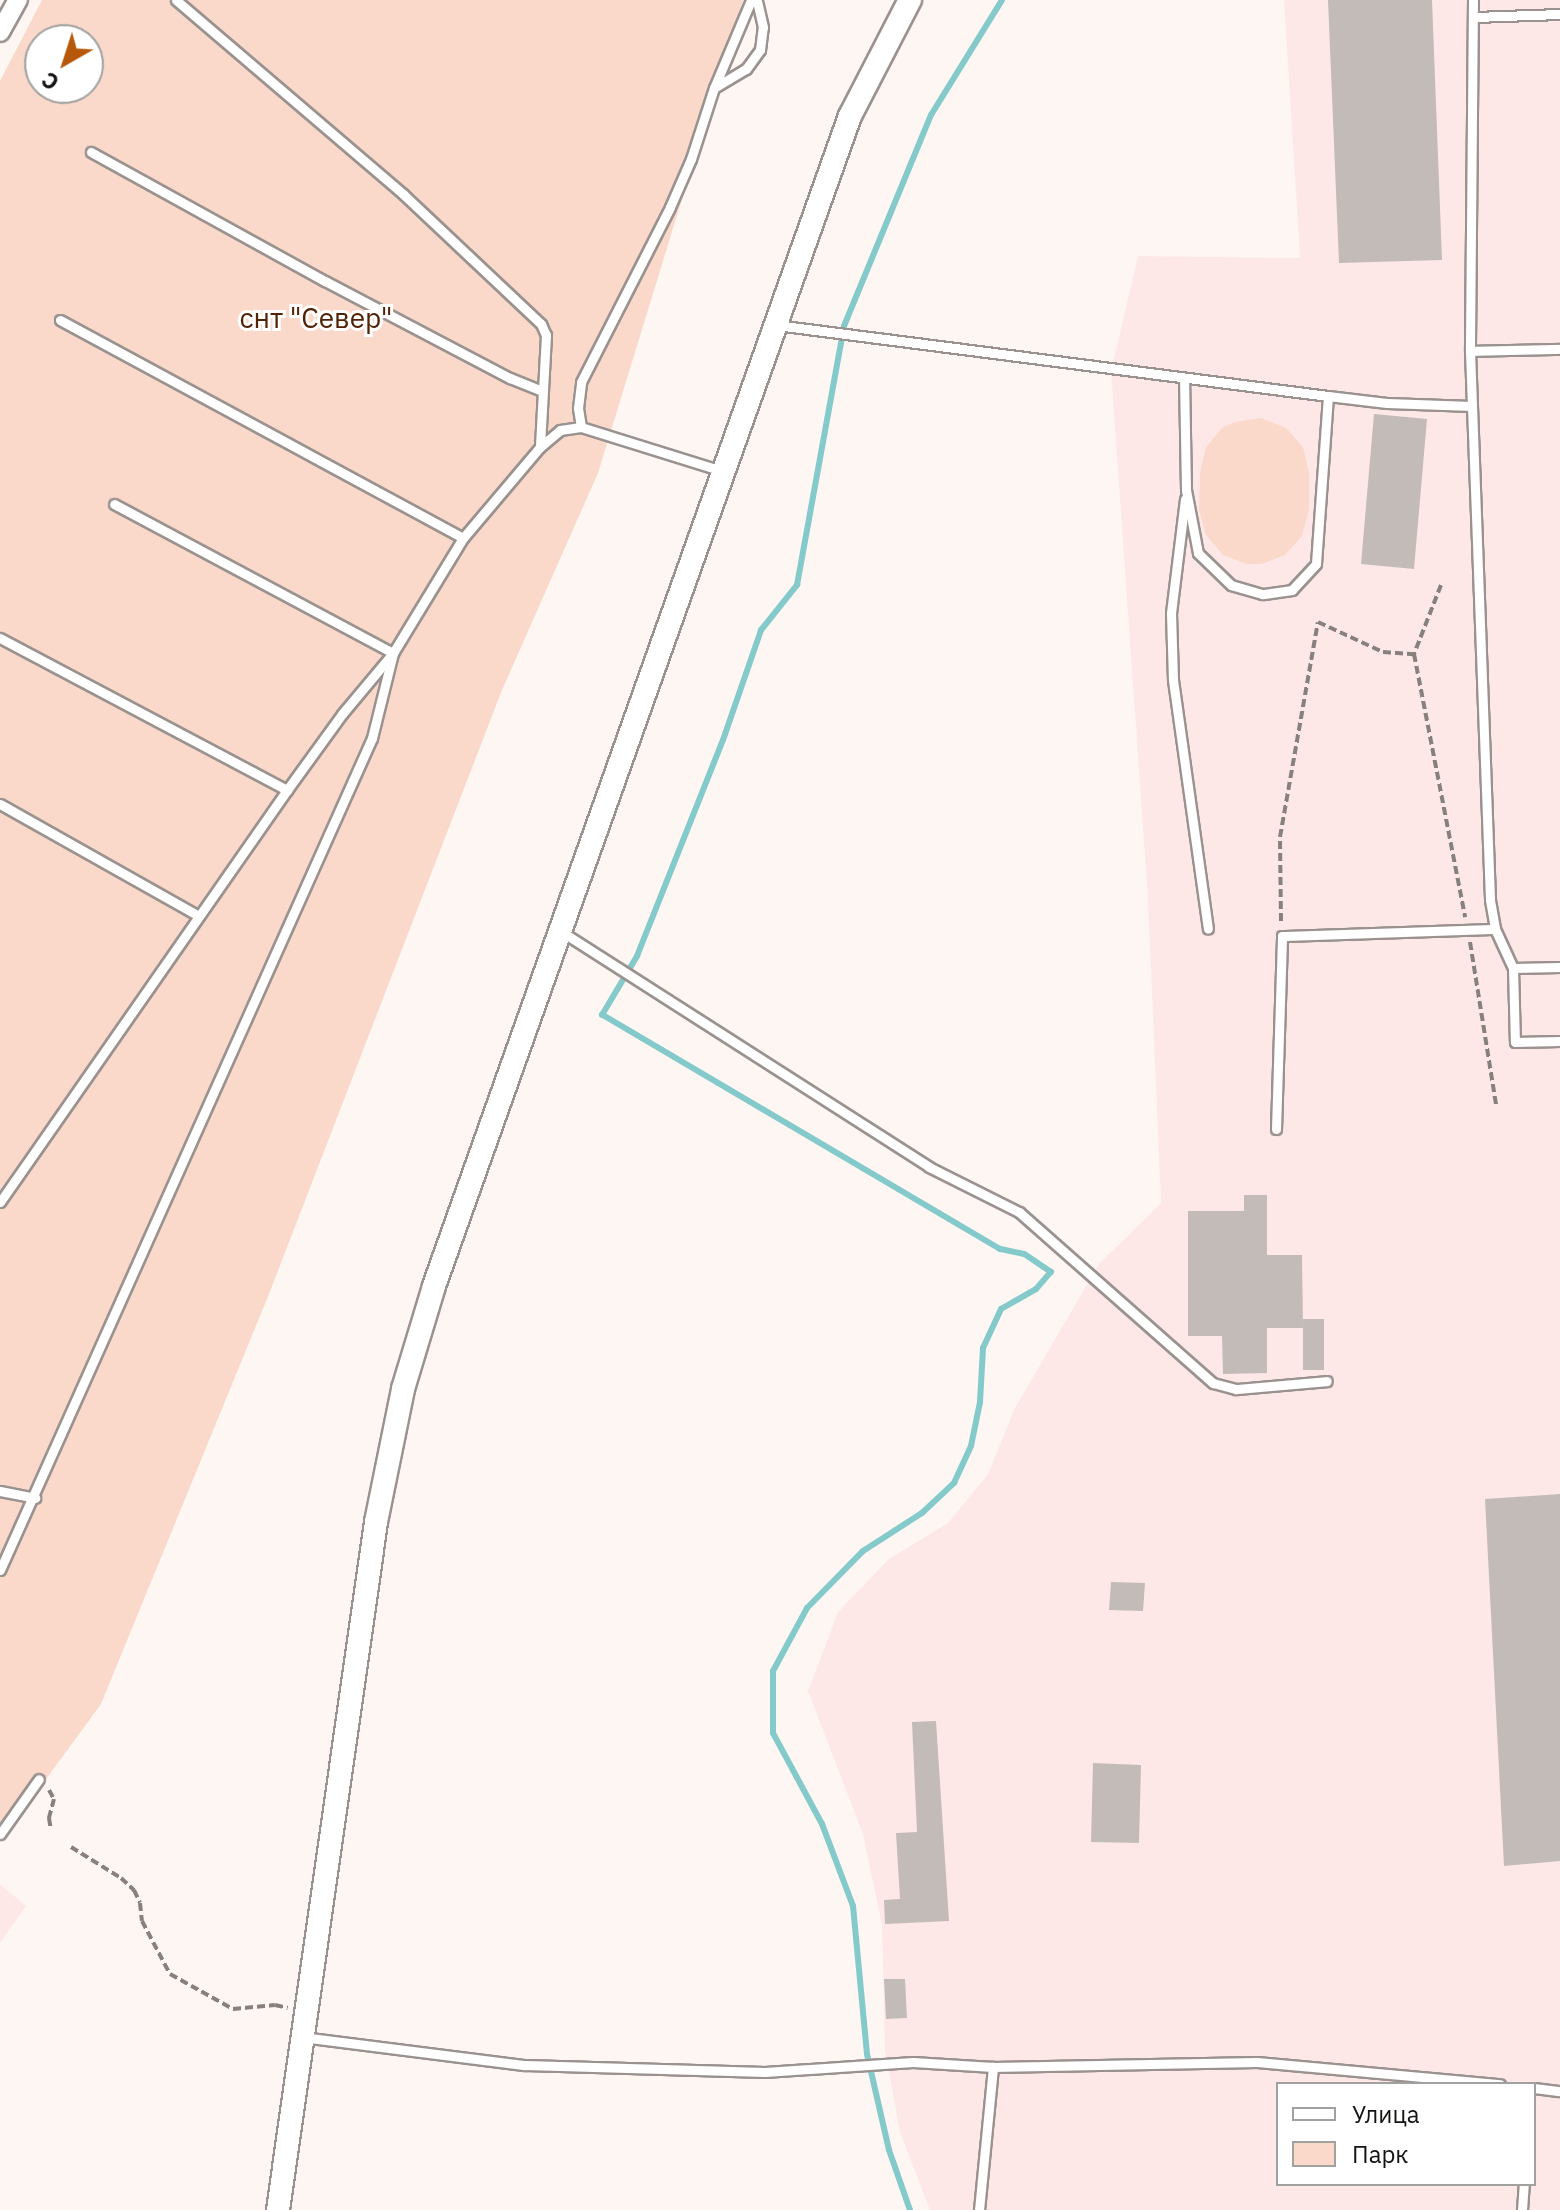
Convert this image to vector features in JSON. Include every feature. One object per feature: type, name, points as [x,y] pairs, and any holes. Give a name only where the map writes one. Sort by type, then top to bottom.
[{"type":"street","points":[[0,32],[18,0]]},
{"type":"street","points":[[278,2210],[376,1522],[403,1389],[434,1286],[850,116],[910,0]]},
{"type":"lane","points":[[176,0],[403,194],[528,309],[546,335],[540,447]]},
{"type":"lane","points":[[714,88],[746,69],[760,50],[763,27],[754,0]]},
{"type":"lane","points":[[581,427],[578,408],[581,382],[670,207],[691,159],[714,88],[754,0]]},
{"type":"lane","points":[[1473,0],[1470,351],[1490,900],[1495,929],[1513,968],[1515,1042],[1560,1041]]},
{"type":"lane","points":[[1474,17],[1560,14]]},
{"type":"lane","points":[[91,152],[352,295],[510,378],[542,391]]},
{"type":"lane","points":[[60,320],[463,538]]},
{"type":"lane","points":[[775,325],[1387,403],[1472,406]]},
{"type":"lane","points":[[1470,351],[1560,349]]},
{"type":"lane","points":[[1184,379],[1186,490],[1171,613],[1173,680],[1208,929]]},
{"type":"lane","points":[[1186,490],[1198,553],[1220,575],[1231,585],[1262,594],[1292,590],[1316,564],[1328,396]]},
{"type":"lane","points":[[0,1202],[287,790],[342,714],[393,653],[463,538],[540,447],[560,430],[581,427],[723,471]]},
{"type":"lane","points":[[114,504],[393,653]]},
{"type":"lane","points":[[0,638],[287,790]]},
{"type":"lane","points":[[0,1570],[35,1498],[200,1127],[242,1025],[372,738],[393,653]]},
{"type":"lane","points":[[0,804],[199,916]]},
{"type":"lane","points":[[1276,1129],[1282,936],[1495,929]]},
{"type":"lane","points":[[562,932],[929,1167],[1019,1212],[1213,1383],[1236,1389],[1327,1381]]},
{"type":"lane","points":[[1513,968],[1560,967]]},
{"type":"lane","points":[[0,1491],[35,1498]]},
{"type":"lane","points":[[0,1834],[39,1779]]},
{"type":"lane","points":[[302,2037],[525,2065],[765,2072],[913,2062],[993,2067],[1257,2062],[1478,2082]]},
{"type":"lane","points":[[979,2210],[993,2067]]},
{"type":"lane","points":[[1536,2088],[1560,2091]]},
{"type":"lane","points":[[1522,2210],[1524,2186]]},
{"type":"path","points":[[1441,585],[1414,654],[1468,931],[1496,1105]]},
{"type":"path","points":[[1282,936],[1280,837],[1318,622],[1383,652],[1414,654]]},
{"type":"path","points":[[39,1779],[54,1799],[49,1818],[51,1830]]},
{"type":"path","points":[[71,1847],[121,1878],[134,1890],[140,1903],[142,1921],[170,1974],[233,2009],[275,2005],[306,2012]]},
{"type":"shaded area","points":[[1284,0],[1560,0],[1560,2210],[930,2210],[900,2132],[885,2050],[882,1925],[863,1834],[808,1691],[838,1612],[889,1559],[948,1523],[988,1474],[1015,1408],[1099,1264],[1161,1203],[1148,899],[1111,371],[1138,256],[1300,258]]},
{"type":"shaded area","points":[[0,1884],[26,1906],[0,1943]]},
{"type":"green space","name":"снт \"Север\"","points":[[42,0],[743,0],[598,473],[502,690],[269,1294],[101,1704],[0,1842],[0,81],[24,35],[24,104],[104,104],[104,24],[30,24]]},
{"type":"green space","points":[[1261,418],[1286,428],[1303,447],[1309,473],[1309,510],[1302,536],[1285,555],[1261,564],[1247,564],[1223,555],[1206,535],[1199,510],[1200,473],[1206,447],[1223,427]]},
{"type":"building","points":[[1328,0],[1432,0],[1442,260],[1339,263]]},
{"type":"building","points":[[1374,414],[1427,419],[1414,569],[1361,564]]},
{"type":"building","points":[[1244,1195],[1267,1195],[1267,1255],[1302,1255],[1303,1328],[1267,1328],[1267,1373],[1223,1374],[1222,1336],[1188,1336],[1188,1211],[1244,1211]]},
{"type":"building","points":[[1303,1319],[1324,1319],[1324,1370],[1303,1370]]},
{"type":"building","points":[[1560,1494],[1560,1861],[1504,1866],[1485,1499]]},
{"type":"building","points":[[1111,1582],[1145,1583],[1143,1611],[1109,1610]]},
{"type":"building","points":[[936,1721],[949,1921],[885,1924],[884,1900],[900,1899],[896,1833],[917,1832],[912,1722]]},
{"type":"building","points":[[1093,1763],[1141,1765],[1139,1843],[1091,1842]]},
{"type":"building","points":[[884,1979],[905,1979],[907,2018],[886,2019]]},
{"type":"waterway","points":[[910,2210],[889,2150],[867,2054],[853,1906],[822,1824],[773,1733],[773,1671],[807,1608],[863,1551],[922,1513],[954,1483],[971,1446],[980,1402],[983,1348],[1001,1309],[1036,1289],[1051,1272],[1024,1254],[1000,1249],[602,1015],[637,956],[723,740],[761,630],[797,585],[844,326],[931,115],[1002,0]]}]
